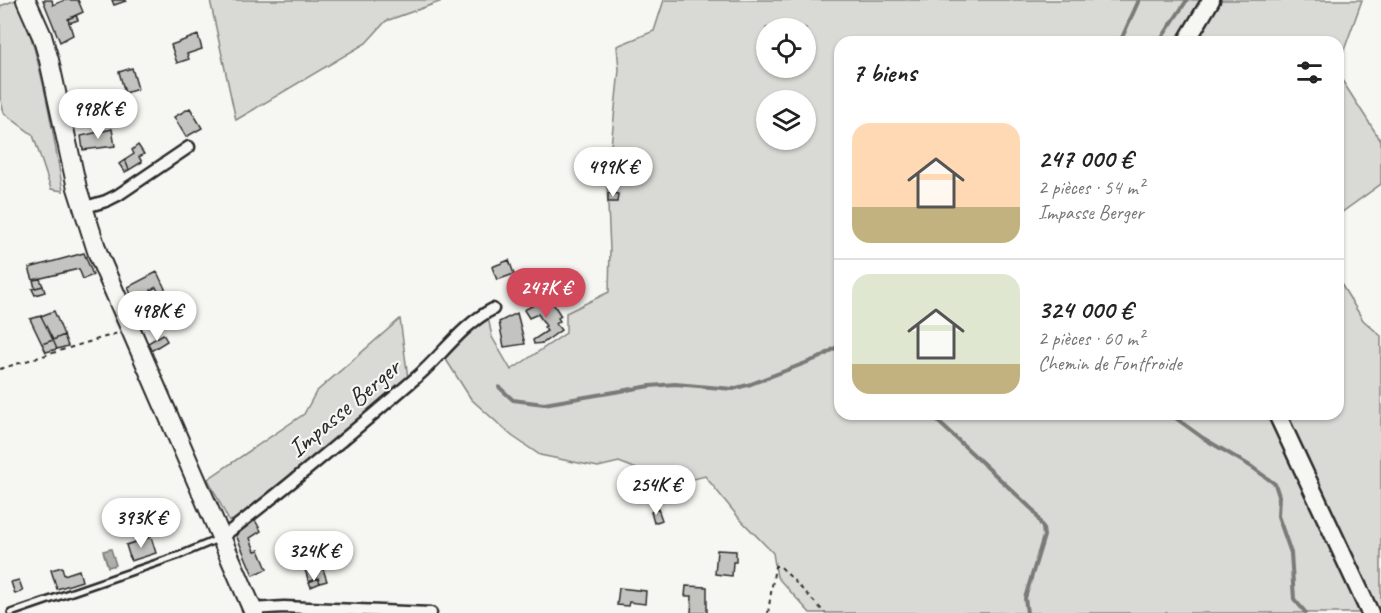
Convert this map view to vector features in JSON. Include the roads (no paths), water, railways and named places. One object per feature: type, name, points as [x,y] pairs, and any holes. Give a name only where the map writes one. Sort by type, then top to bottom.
[{"type":"main road","points":[[26,0],[39,28],[49,60],[82,208],[98,254],[253,611]]},
{"type":"street","points":[[1189,36],[1210,0]]},
{"type":"street","points":[[82,208],[118,195],[189,147]]},
{"type":"street","name":"Impasse Berger","points":[[221,538],[267,503],[387,403],[440,356],[479,316],[493,309]]},
{"type":"street","points":[[1280,420],[1370,613]]},
{"type":"street","points":[[253,611],[271,606],[431,613]]},
{"type":"lane","points":[[11,613],[180,555],[221,538]]},
{"type":"waterway","points":[[1123,36],[1139,0]]},
{"type":"waterway","points":[[1163,36],[1187,0]]},
{"type":"waterway","points":[[499,387],[513,400],[544,404],[675,384],[733,389],[821,357],[834,349]]},
{"type":"waterway","points":[[936,420],[1034,511],[1043,528],[1044,536],[1025,598],[1027,613]]},
{"type":"waterway","points":[[1178,420],[1275,484],[1279,496],[1278,516],[1291,553],[1294,599],[1306,613]]}]
